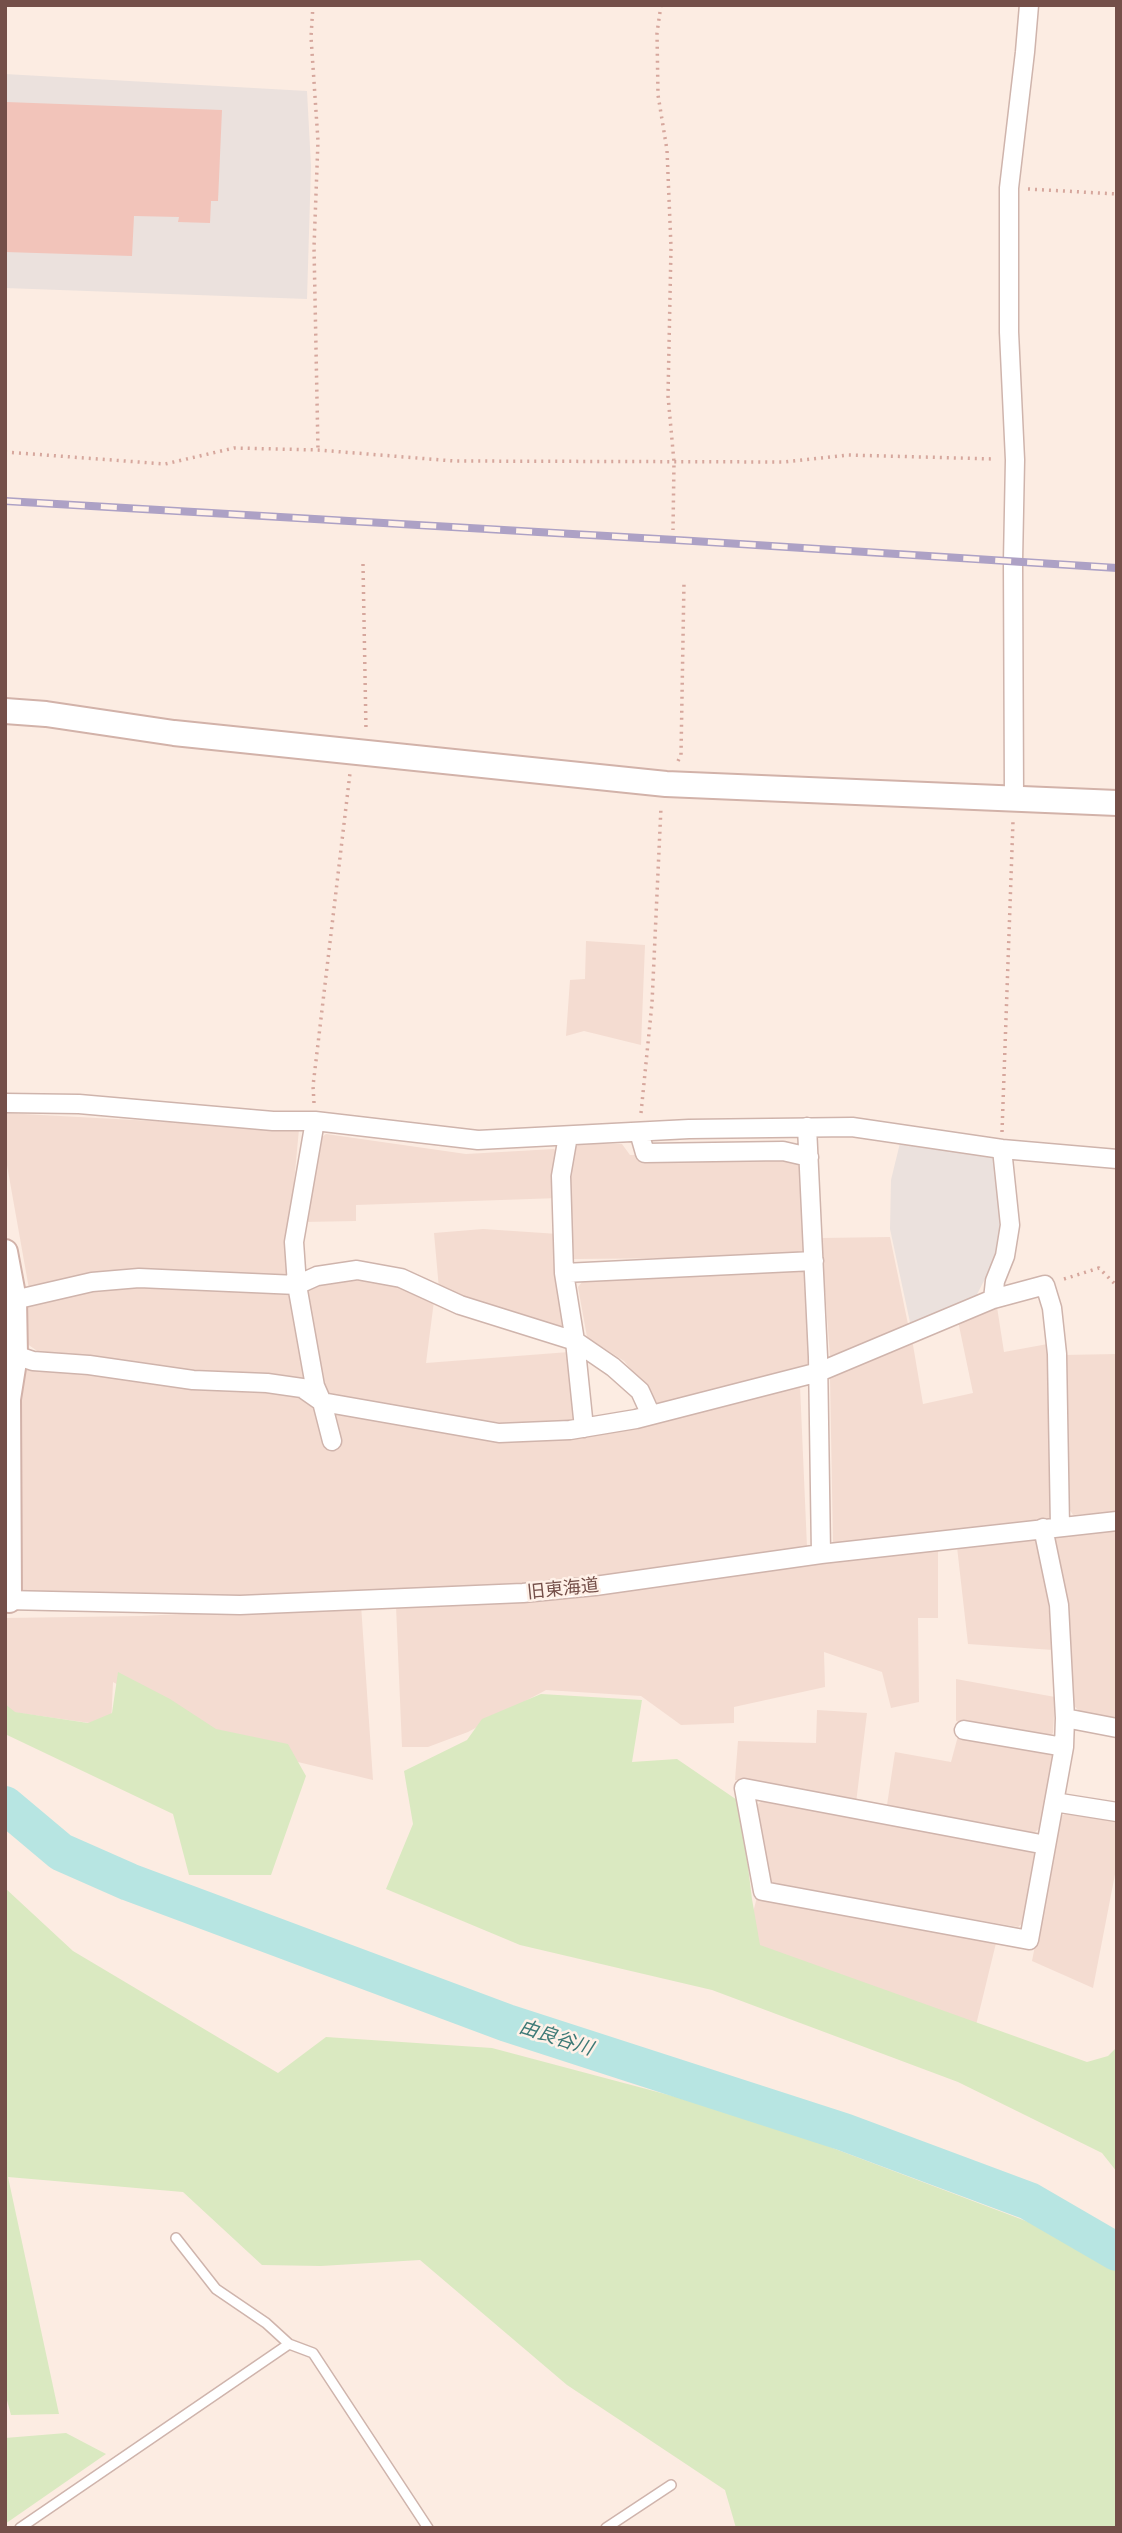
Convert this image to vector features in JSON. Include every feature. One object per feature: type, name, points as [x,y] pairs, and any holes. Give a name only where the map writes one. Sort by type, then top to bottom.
[{"type":"street","points":[[1014,798],[1015,460],[1009,332],[1009,188],[1026,52],[1029,5]]},
{"type":"street","points":[[5,711],[46,713],[174,733],[666,784],[1117,803]]},
{"type":"street","points":[[5,1103],[79,1104],[274,1121],[315,1121],[478,1140],[639,1132],[852,1127],[1002,1149],[1117,1159]]},
{"type":"street","points":[[315,1121],[294,1242],[297,1285],[314,1385],[322,1402],[331,1441]]},
{"type":"street","points":[[807,1127],[819,1372],[821,1554]]},
{"type":"street","points":[[639,1132],[645,1153],[783,1151],[809,1157]]},
{"type":"street","points":[[568,1136],[561,1176],[564,1273],[575,1340],[584,1428]]},
{"type":"street","points":[[993,1299],[1010,1225],[1002,1149]]},
{"type":"street","points":[[5,1252],[14,1300],[15,1354],[6,1399],[7,1600]]},
{"type":"street","points":[[564,1273],[814,1261]]},
{"type":"street","points":[[14,1300],[92,1282],[139,1278],[297,1285],[317,1276],[357,1270],[401,1278],[460,1305],[575,1340],[613,1367],[640,1391],[651,1415]]},
{"type":"street","points":[[15,1354],[33,1361],[89,1365],[192,1380],[267,1383],[302,1388],[322,1402],[499,1433],[584,1428],[651,1415],[819,1372],[993,1299],[1045,1285],[1052,1308],[1057,1354],[1051,1527],[1066,1718],[1065,1747],[1029,1940],[763,1891],[744,1788],[1046,1844]]},
{"type":"street","name":"旧東海道","points":[[7,1600],[240,1605],[523,1593],[595,1586],[821,1554],[1117,1521]]},
{"type":"street","points":[[1066,1718],[1117,1728]]},
{"type":"street","points":[[964,1730],[1065,1747]]},
{"type":"street","points":[[1054,1802],[1117,1812]]},
{"type":"lane","points":[[176,2238],[216,2289],[266,2323],[289,2344],[313,2353],[429,2528]]},
{"type":"lane","points":[[20,2528],[289,2344]]},
{"type":"lane","points":[[606,2528],[671,2485]]},
{"type":"path","points":[[313,5],[311,37],[318,141],[314,247],[318,450]]},
{"type":"path","points":[[660,5],[657,33],[658,95],[667,150],[671,247],[668,396],[674,462],[673,530]]},
{"type":"path","points":[[1009,188],[1117,194]]},
{"type":"path","points":[[5,452],[165,464],[234,448],[318,450],[454,461],[784,462],[848,455],[1015,460]]},
{"type":"path","points":[[315,1121],[314,1073],[350,768],[366,730],[363,564]]},
{"type":"path","points":[[639,1132],[652,1003],[660,811],[666,784],[681,755],[684,582]]},
{"type":"path","points":[[1002,1149],[1014,798]]},
{"type":"path","points":[[1045,1285],[1099,1268],[1117,1286]]},
{"type":"shaded area","points":[[5,74],[307,91],[311,166],[307,299],[5,288]]},
{"type":"shaded area","points":[[586,941],[645,945],[641,1045],[584,1031],[566,1036],[570,980],[585,979]]},
{"type":"shaded area","points":[[5,1113],[299,1129],[290,1226],[291,1274],[281,1280],[29,1289],[5,1154]]},
{"type":"shaded area","points":[[326,1134],[466,1154],[554,1149],[560,1154],[559,1198],[356,1205],[356,1221],[303,1222],[314,1143]]},
{"type":"shaded area","points":[[900,1143],[997,1156],[1005,1232],[998,1254],[974,1300],[911,1327],[890,1229],[891,1180]]},
{"type":"shaded area","points":[[578,1144],[622,1144],[630,1155],[795,1158],[803,1167],[804,1250],[800,1257],[574,1259],[566,1225],[571,1157]]},
{"type":"shaded area","points":[[483,1229],[558,1234],[564,1327],[439,1289],[434,1233]]},
{"type":"shaded area","points":[[890,1237],[909,1329],[830,1356],[821,1238]]},
{"type":"shaded area","points":[[799,1269],[811,1277],[813,1362],[806,1369],[659,1405],[624,1361],[587,1337],[578,1287],[586,1277]]},
{"type":"shaded area","points":[[363,1278],[396,1284],[434,1301],[426,1363],[569,1352],[577,1420],[510,1424],[427,1414],[324,1395],[305,1287],[325,1279]]},
{"type":"shaded area","points":[[121,1284],[287,1292],[295,1300],[308,1378],[305,1381],[194,1375],[43,1355],[23,1341],[24,1304]]},
{"type":"shaded area","points":[[997,1307],[1004,1352],[1053,1343],[1055,1514],[1046,1520],[833,1543],[830,1378],[836,1371],[912,1339],[923,1404],[973,1393],[958,1321]]},
{"type":"shaded area","points":[[1117,1354],[1117,1512],[1073,1515],[1064,1501],[1062,1355]]},
{"type":"shaded area","points":[[25,1366],[296,1392],[336,1412],[508,1442],[602,1432],[800,1386],[807,1547],[590,1578],[496,1587],[198,1598],[21,1594],[13,1427]]},
{"type":"shaded area","points":[[1117,1528],[1117,1723],[1088,1719],[1074,1706],[1065,1600],[1054,1535]]},
{"type":"shaded area","points":[[1033,1536],[1042,1545],[1053,1650],[968,1644],[957,1547]]},
{"type":"shaded area","points":[[938,1546],[938,1618],[918,1618],[919,1702],[891,1708],[882,1672],[824,1652],[825,1687],[734,1707],[734,1723],[681,1725],[641,1696],[546,1690],[468,1732],[428,1747],[402,1747],[396,1606]]},
{"type":"shaded area","points":[[361,1605],[373,1780],[227,1745],[113,1682],[111,1726],[5,1711],[5,1618],[141,1616]]},
{"type":"shaded area","points":[[956,1679],[1055,1697],[1053,1733],[1044,1740],[956,1721]]},
{"type":"shaded area","points":[[817,1710],[867,1713],[856,1803],[735,1780],[738,1741],[816,1743]]},
{"type":"shaded area","points":[[958,1736],[1049,1748],[1058,1758],[1042,1826],[1033,1834],[887,1805],[895,1752],[951,1762]]},
{"type":"shaded area","points":[[764,1799],[1030,1846],[1035,1853],[1027,1920],[1018,1927],[774,1885],[766,1875],[756,1806]]},
{"type":"shaded area","points":[[1071,1811],[1117,1819],[1117,1864],[1093,1988],[1032,1961],[1061,1816]]},
{"type":"shaded area","points":[[758,1893],[997,1939],[976,2025],[745,1944]]},
{"type":"green space","points":[[118,1672],[170,1699],[216,1729],[288,1744],[306,1776],[271,1875],[189,1875],[173,1814],[5,1734],[5,1704],[15,1712],[88,1723],[112,1713]]},
{"type":"green space","points":[[541,1694],[642,1700],[632,1762],[677,1759],[740,1802],[760,1945],[1087,2062],[1108,2056],[1117,2047],[1117,2172],[1102,2153],[958,2082],[712,1990],[520,1945],[386,1889],[413,1824],[404,1771],[467,1740],[482,1719]]},
{"type":"green space","points":[[5,1888],[73,1951],[278,2073],[326,2037],[492,2048],[748,2116],[1092,2246],[1117,2267],[1117,2528],[736,2528],[725,2490],[567,2385],[420,2260],[321,2266],[262,2265],[183,2192],[8,2177],[59,2414],[11,2415],[5,2393]]},
{"type":"green space","points":[[66,2433],[106,2454],[5,2524],[5,2438]]},
{"type":"building","points":[[6,102],[222,110],[218,201],[211,201],[210,223],[178,222],[179,217],[134,216],[132,256],[5,252]]},
{"type":"waterway","name":"由良谷川","points":[[5,1805],[61,1852],[129,1882],[507,2023],[844,2132],[1029,2201],[1117,2252]]},
{"type":"railway","points":[[5,501],[1117,568]]}]
